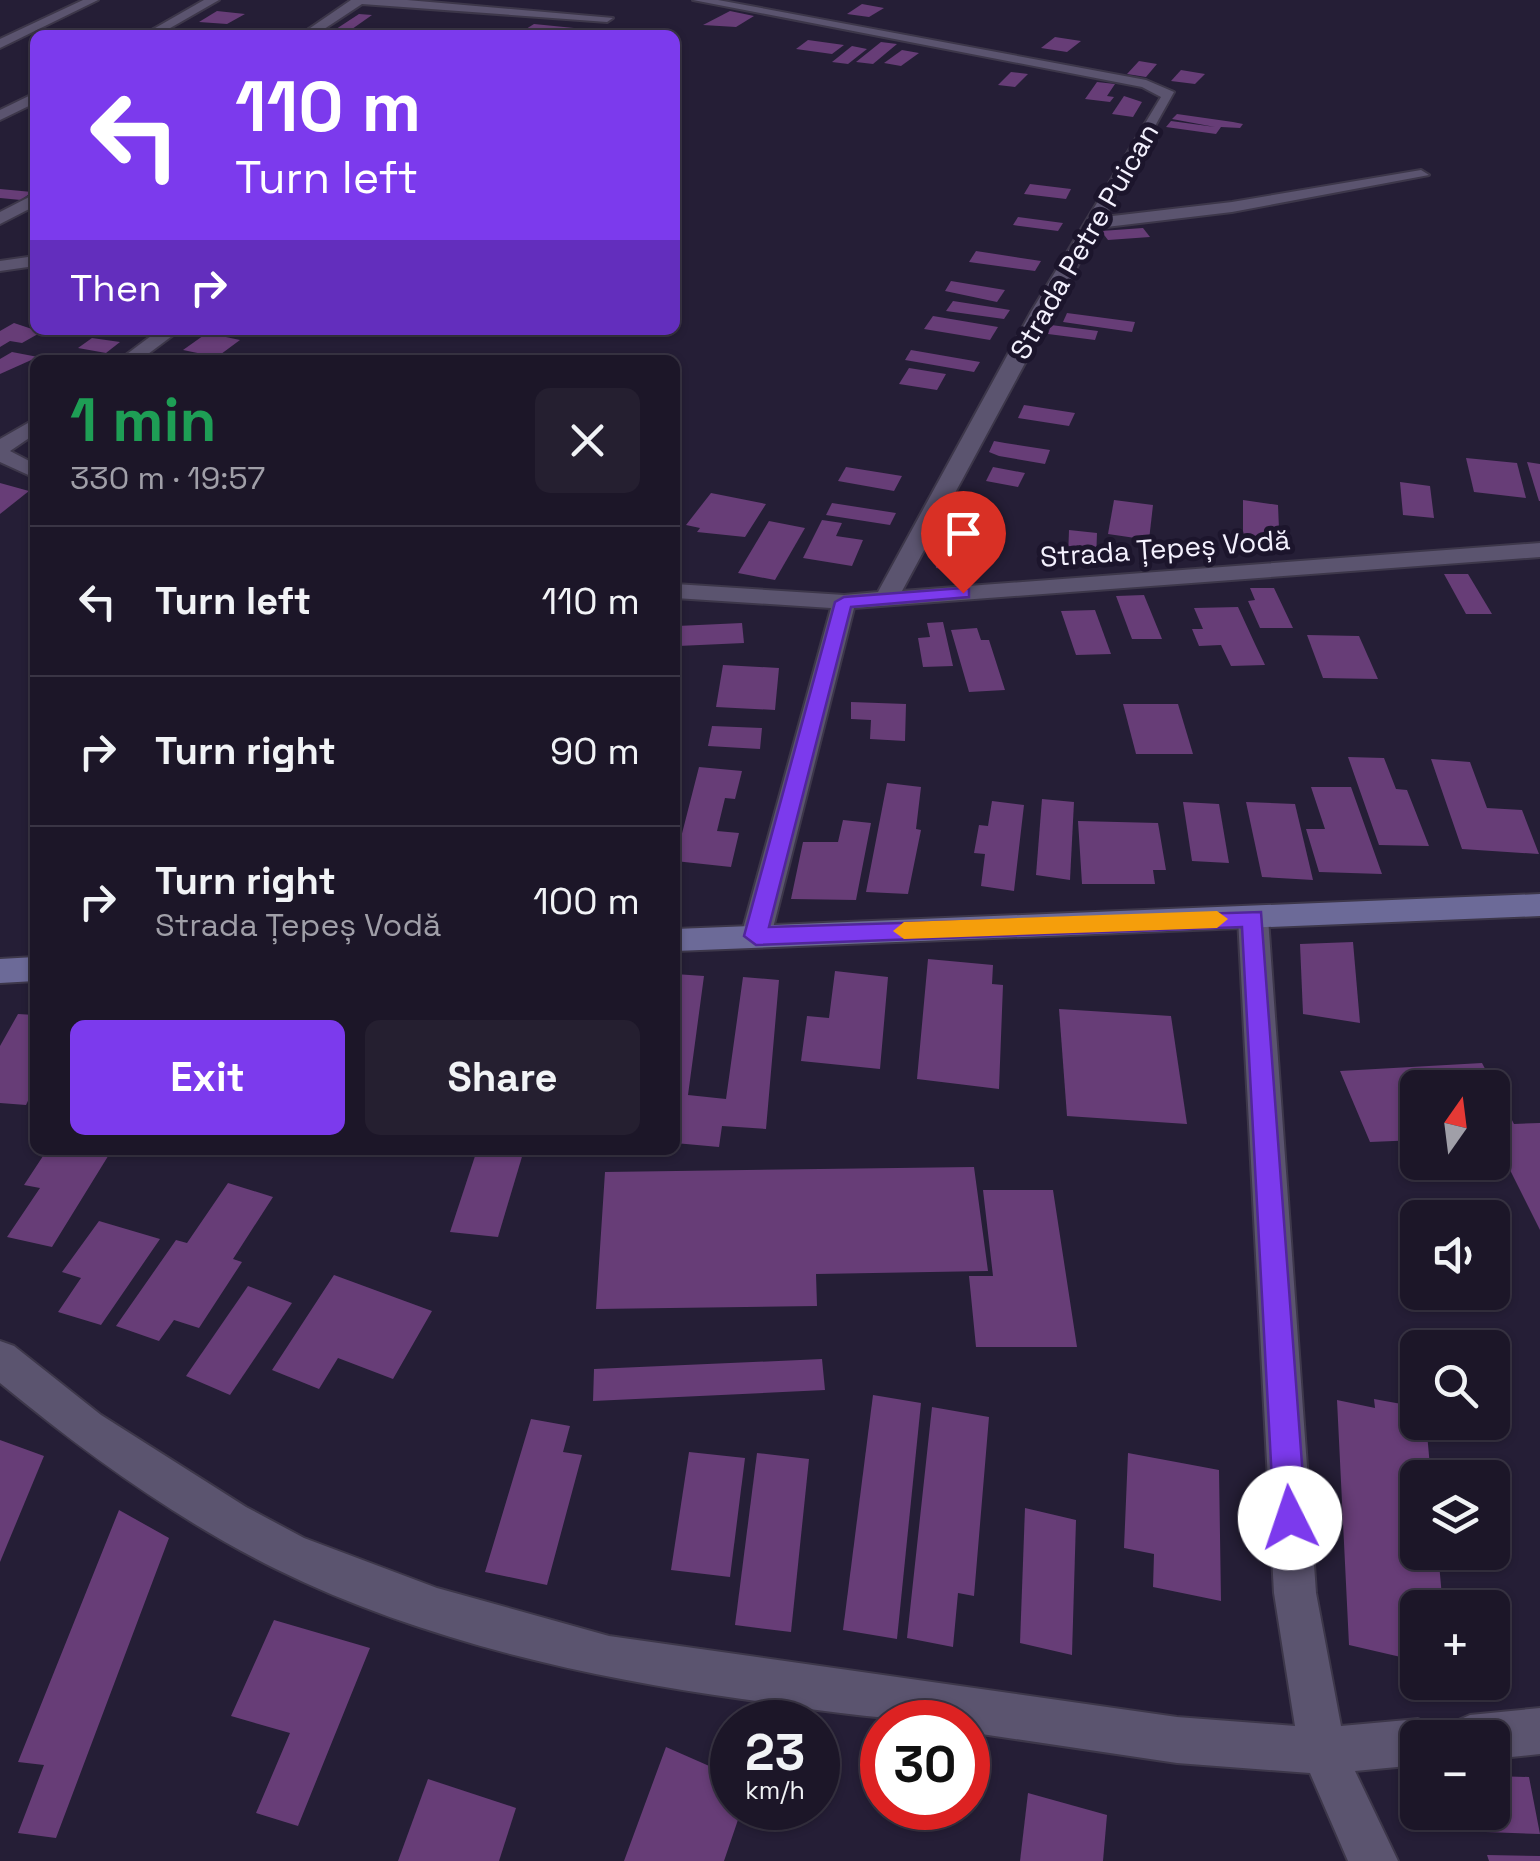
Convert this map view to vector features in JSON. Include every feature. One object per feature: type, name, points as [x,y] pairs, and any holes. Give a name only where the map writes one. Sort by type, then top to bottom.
[{"type":"street","points":[[0,44],[92,0]]},
{"type":"street","points":[[158,30],[212,0]]},
{"type":"street","points":[[313,30],[358,0],[607,18]]},
{"type":"street","points":[[466,8],[480,0]]},
{"type":"street","name":"Strada Petre Puican","points":[[699,0],[1163,89],[1169,95],[1090,224],[886,599]]},
{"type":"street","points":[[590,30],[619,9]]},
{"type":"street","points":[[0,116],[30,100]]},
{"type":"street","points":[[1090,224],[1232,207],[1421,175]]},
{"type":"street","points":[[0,219],[30,202]]},
{"type":"street","points":[[0,266],[30,263]]},
{"type":"street","points":[[135,355],[164,335]]},
{"type":"street","points":[[30,429],[0,451],[30,469]]},
{"type":"street","name":"Strada Țepeș Vodă","points":[[680,592],[844,602],[1540,550]]},
{"type":"street","points":[[756,936],[844,602]]},
{"type":"street","points":[[680,940],[1540,904]]},
{"type":"street","points":[[1253,918],[1295,1593],[1306,1691],[1321,1751],[1374,1861]]},
{"type":"street","points":[[0,971],[30,969]]},
{"type":"street","points":[[0,1359],[87,1429],[232,1522],[292,1555],[437,1610],[610,1658],[1177,1740],[1321,1751],[1400,1744]]},
{"type":"street","points":[[1510,1734],[1540,1731]]},
{"type":"building","points":[[862,4],[884,8],[869,17],[847,14]]},
{"type":"building","points":[[217,11],[245,14],[227,24],[199,22]]},
{"type":"building","points":[[730,11],[754,16],[736,27],[703,25]]},
{"type":"building","points":[[359,14],[372,15],[351,30],[335,30]]},
{"type":"building","points":[[534,24],[574,28],[571,30],[526,29]]},
{"type":"building","points":[[1055,37],[1081,41],[1067,52],[1041,48]]},
{"type":"building","points":[[808,40],[844,45],[832,54],[796,49]]},
{"type":"building","points":[[881,42],[897,44],[873,64],[856,62]]},
{"type":"building","points":[[852,46],[867,49],[848,64],[832,62]]},
{"type":"building","points":[[902,50],[919,53],[901,66],[884,63]]},
{"type":"building","points":[[1139,61],[1157,64],[1146,77],[1127,74]]},
{"type":"building","points":[[1181,70],[1205,74],[1195,84],[1171,81]]},
{"type":"building","points":[[1011,72],[1028,74],[1015,87],[998,85]]},
{"type":"building","points":[[1097,82],[1115,84],[1107,96],[1114,97],[1110,102],[1085,99]]},
{"type":"building","points":[[1124,96],[1142,102],[1133,117],[1112,114]]},
{"type":"building","points":[[1177,114],[1243,124],[1240,128],[1221,127],[1216,134],[1166,127],[1171,121],[1215,127],[1172,119]]},
{"type":"building","points":[[1030,184],[1071,189],[1066,199],[1024,194]]},
{"type":"building","points":[[0,189],[30,192],[21,200],[0,198]]},
{"type":"building","points":[[1018,217],[1063,223],[1058,231],[1013,225]]},
{"type":"building","points":[[1143,228],[1150,237],[1108,240],[1101,231]]},
{"type":"building","points":[[976,251],[1041,261],[1035,271],[969,262]]},
{"type":"building","points":[[951,281],[1005,290],[997,302],[945,291]]},
{"type":"building","points":[[953,301],[1010,310],[1004,319],[946,311]]},
{"type":"building","points":[[1067,313],[1135,322],[1132,332],[1063,322]]},
{"type":"building","points":[[933,316],[998,327],[990,340],[924,329]]},
{"type":"building","points":[[14,323],[36,335],[22,343],[10,341],[0,347],[0,331]]},
{"type":"building","points":[[1051,325],[1098,331],[1095,340],[1048,334]]},
{"type":"building","points":[[204,335],[240,340],[220,355],[183,350]]},
{"type":"building","points":[[92,338],[120,342],[106,353],[78,348]]},
{"type":"building","points":[[911,350],[980,362],[974,372],[905,360]]},
{"type":"building","points":[[12,352],[30,355],[30,361],[0,374],[0,359]]},
{"type":"building","points":[[909,368],[946,374],[937,390],[899,384]]},
{"type":"building","points":[[1024,405],[1075,413],[1069,426],[1018,418]]},
{"type":"building","points":[[994,441],[1050,450],[1045,464],[989,452]]},
{"type":"building","points":[[1466,458],[1517,463],[1526,498],[1474,492]]},
{"type":"building","points":[[1527,462],[1540,464],[1540,501],[1539,501]]},
{"type":"building","points":[[846,467],[902,476],[894,491],[838,481]]},
{"type":"building","points":[[993,467],[1025,473],[1018,487],[986,481]]},
{"type":"building","points":[[1400,482],[1430,486],[1434,518],[1403,515]]},
{"type":"building","points":[[0,483],[29,491],[0,514]]},
{"type":"building","points":[[711,493],[766,504],[745,537],[697,532],[700,528],[686,525]]},
{"type":"building","points":[[1114,500],[1153,505],[1149,540],[1108,534]]},
{"type":"building","points":[[1243,500],[1278,505],[1280,553],[1255,550],[1255,541],[1243,539]]},
{"type":"building","points":[[832,503],[896,513],[890,525],[826,515]]},
{"type":"building","points":[[822,520],[842,523],[836,536],[863,540],[852,566],[803,558]]},
{"type":"building","points":[[769,521],[805,528],[775,580],[738,573]]},
{"type":"building","points":[[1069,530],[1097,533],[1096,561],[1068,558]]},
{"type":"building","points":[[934,549],[984,549],[987,568],[971,568],[971,573],[936,568]]},
{"type":"building","points":[[1444,574],[1468,574],[1492,614],[1466,614]]},
{"type":"building","points":[[1250,588],[1274,588],[1293,628],[1260,628],[1248,601],[1255,600]]},
{"type":"building","points":[[1144,595],[1162,639],[1132,639],[1116,596]]},
{"type":"building","points":[[1238,607],[1265,665],[1231,666],[1221,645],[1199,646],[1192,629],[1203,629],[1194,608]]},
{"type":"building","points":[[1095,610],[1111,654],[1076,655],[1061,611]]},
{"type":"building","points":[[943,622],[953,666],[923,667],[918,638],[930,637],[927,623]]},
{"type":"building","points":[[742,623],[744,643],[680,646],[680,626]]},
{"type":"building","points":[[977,628],[981,640],[989,640],[1005,690],[969,692],[951,630]]},
{"type":"building","points":[[1307,635],[1359,636],[1378,679],[1323,678]]},
{"type":"building","points":[[723,665],[779,668],[775,710],[716,707]]},
{"type":"building","points":[[851,702],[906,704],[905,741],[870,739],[871,720],[851,719]]},
{"type":"building","points":[[1123,704],[1178,704],[1193,754],[1136,754]]},
{"type":"building","points":[[712,726],[762,728],[760,749],[708,746]]},
{"type":"building","points":[[1348,757],[1384,758],[1396,789],[1407,790],[1429,846],[1379,845]]},
{"type":"building","points":[[1431,759],[1470,762],[1487,808],[1522,810],[1539,854],[1462,849]]},
{"type":"building","points":[[699,767],[742,771],[735,799],[725,798],[717,831],[739,833],[731,867],[680,862],[680,841]]},
{"type":"building","points":[[887,783],[921,787],[916,829],[921,830],[908,894],[866,892]]},
{"type":"building","points":[[1311,787],[1351,787],[1382,874],[1319,872],[1306,829],[1325,829]]},
{"type":"building","points":[[1042,799],[1074,802],[1070,880],[1036,875]]},
{"type":"building","points":[[992,801],[1024,805],[1014,891],[981,886],[985,854],[974,853],[979,825],[988,826]]},
{"type":"building","points":[[1183,802],[1219,804],[1229,863],[1192,861]]},
{"type":"building","points":[[1246,802],[1295,804],[1313,880],[1262,877]]},
{"type":"building","points":[[843,820],[871,823],[856,900],[791,899],[803,842],[838,842]]},
{"type":"building","points":[[1078,821],[1158,823],[1166,870],[1153,870],[1155,884],[1082,884]]},
{"type":"building","points":[[1353,942],[1360,1023],[1303,1014],[1300,944]]},
{"type":"building","points":[[928,959],[993,965],[992,984],[1003,985],[999,1089],[917,1079]]},
{"type":"building","points":[[835,971],[888,977],[880,1069],[801,1061],[807,1016],[829,1018]]},
{"type":"building","points":[[680,974],[704,976],[688,1095],[726,1099],[743,977],[779,980],[766,1129],[722,1126],[719,1147],[680,1143]]},
{"type":"building","points":[[1059,1009],[1171,1016],[1187,1124],[1067,1116]]},
{"type":"building","points":[[18,1014],[30,1015],[30,1097],[26,1105],[0,1103],[0,1046]]},
{"type":"building","points":[[1482,1063],[1486,1070],[1400,1070],[1400,1141],[1370,1142],[1340,1071]]},
{"type":"building","points":[[1510,1116],[1514,1124],[1540,1123],[1540,1230],[1510,1170]]},
{"type":"building","points":[[44,1155],[109,1155],[52,1247],[7,1237],[40,1188],[24,1185]]},
{"type":"building","points":[[475,1155],[523,1155],[498,1237],[450,1232]]},
{"type":"building","points":[[974,1167],[988,1271],[816,1274],[817,1306],[596,1309],[605,1172]]},
{"type":"building","points":[[228,1183],[273,1197],[233,1259],[242,1262],[199,1328],[174,1320],[159,1341],[116,1326],[176,1240],[187,1243]]},
{"type":"building","points":[[983,1190],[1053,1190],[1077,1347],[976,1347],[969,1276],[993,1276]]},
{"type":"building","points":[[99,1221],[160,1239],[101,1325],[58,1312],[81,1278],[62,1272]]},
{"type":"building","points":[[334,1275],[432,1311],[393,1379],[338,1358],[319,1389],[272,1370]]},
{"type":"building","points":[[248,1286],[292,1303],[230,1395],[186,1376]]},
{"type":"building","points":[[822,1359],[825,1390],[593,1401],[594,1369]]},
{"type":"building","points":[[873,1395],[921,1403],[897,1639],[843,1630]]},
{"type":"building","points":[[1374,1399],[1400,1404],[1400,1440],[1428,1440],[1429,1460],[1400,1460],[1400,1570],[1440,1570],[1441,1590],[1400,1590],[1400,1657],[1349,1645],[1337,1400],[1375,1408]]},
{"type":"building","points":[[932,1407],[989,1417],[974,1596],[958,1593],[953,1647],[907,1638]]},
{"type":"building","points":[[531,1419],[570,1426],[563,1452],[582,1455],[547,1585],[485,1572]]},
{"type":"building","points":[[0,1440],[44,1456],[0,1562]]},
{"type":"building","points":[[689,1452],[745,1458],[730,1577],[671,1570]]},
{"type":"building","points":[[757,1453],[809,1459],[791,1632],[735,1625]]},
{"type":"building","points":[[1128,1453],[1219,1470],[1221,1601],[1153,1587],[1154,1554],[1124,1548]]},
{"type":"building","points":[[1025,1508],[1076,1520],[1072,1655],[1020,1643]]},
{"type":"building","points":[[119,1510],[169,1538],[56,1838],[18,1833],[44,1765],[18,1762]]},
{"type":"building","points":[[274,1620],[370,1648],[298,1826],[256,1813],[290,1733],[231,1716]]},
{"type":"building","points":[[666,1747],[710,1766],[710,1830],[735,1830],[724,1861],[624,1861]]},
{"type":"building","points":[[1510,1776],[1529,1777],[1540,1834],[1432,1830],[1510,1830]]},
{"type":"building","points":[[428,1779],[516,1808],[499,1861],[398,1861]]},
{"type":"building","points":[[1028,1793],[1107,1815],[1103,1861],[1020,1861]]},
{"type":"building","points":[[1487,1855],[1540,1856],[1540,1861],[1489,1861]]},
{"type":"slow traffic","points":[[904,931],[1217,919]]},
{"type":"route","points":[[963,593],[844,602],[756,936],[1253,918],[1290,1518]]}]
